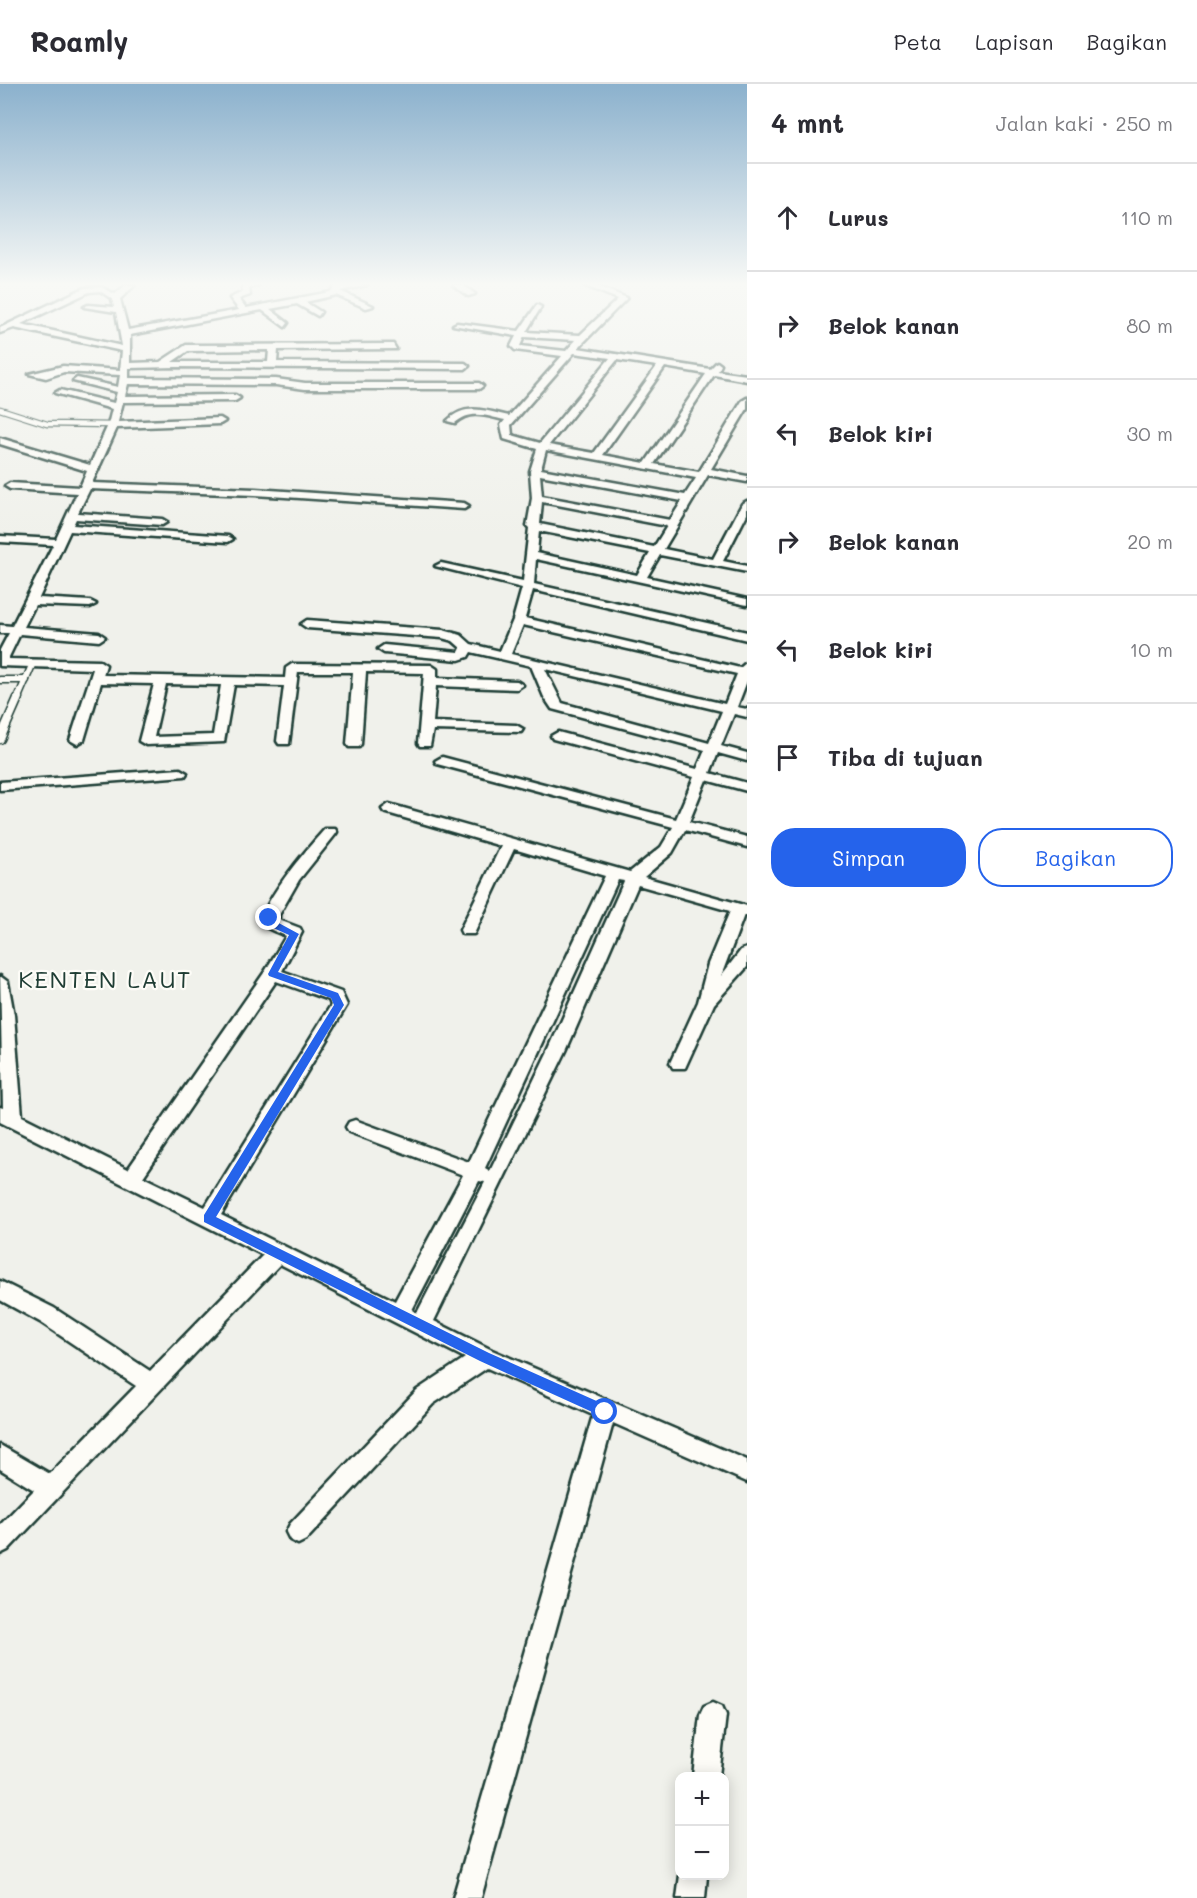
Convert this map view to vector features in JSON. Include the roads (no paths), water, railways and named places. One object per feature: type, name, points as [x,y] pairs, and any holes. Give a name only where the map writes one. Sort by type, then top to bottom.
[{"type":"street","points":[[33,374],[46,375],[61,370]]},
{"type":"street","points":[[65,370],[122,386],[152,370]]},
{"type":"street","points":[[77,740],[100,665],[0,662],[74,516],[112,424],[124,370]]},
{"type":"street","points":[[555,370],[506,425],[507,437],[648,466],[747,478]]},
{"type":"street","points":[[505,654],[519,620],[528,587],[532,526],[537,498],[535,471],[543,446],[605,370]]},
{"type":"street","points":[[596,457],[659,370]]},
{"type":"street","points":[[648,466],[714,370]]},
{"type":"street","points":[[716,370],[747,378]]},
{"type":"street","points":[[77,381],[235,398]]},
{"type":"street","points":[[60,393],[122,386],[267,381],[306,386],[479,386]]},
{"type":"street","points":[[641,578],[747,401]]},
{"type":"street","points":[[452,421],[461,413],[474,411],[512,419]]},
{"type":"street","points":[[112,424],[220,422]]},
{"type":"street","points":[[0,441],[89,480]]},
{"type":"street","points":[[0,449],[89,480]]},
{"type":"street","points":[[535,471],[689,499]]},
{"type":"street","points":[[10,486],[89,480],[464,506]]},
{"type":"street","points":[[537,498],[674,525]]},
{"type":"street","points":[[717,562],[747,504]]},
{"type":"street","points":[[74,516],[162,522]]},
{"type":"street","points":[[532,526],[747,569]]},
{"type":"street","points":[[68,528],[228,539]]},
{"type":"street","points":[[0,539],[61,542]]},
{"type":"street","points":[[531,555],[747,602]]},
{"type":"street","points":[[441,566],[747,636]]},
{"type":"street","points":[[32,601],[90,604]]},
{"type":"street","points":[[422,1324],[496,1179],[557,1051],[633,878],[667,850],[681,825],[746,670],[519,620]]},
{"type":"street","points":[[307,624],[443,634],[460,640],[467,647],[505,654],[747,713]]},
{"type":"street","points":[[0,629],[99,637]]},
{"type":"street","points":[[384,649],[457,656],[464,654],[467,647]]},
{"type":"street","points":[[536,662],[557,706],[747,757]]},
{"type":"street","points":[[284,741],[292,668],[431,669],[425,742]]},
{"type":"street","points":[[354,744],[360,669]]},
{"type":"street","points":[[96,679],[289,682]]},
{"type":"street","points":[[161,680],[146,741],[219,739],[228,681]]},
{"type":"street","points":[[430,682],[517,685]]},
{"type":"street","points":[[426,726],[516,729]]},
{"type":"street","points":[[558,736],[747,787]]},
{"type":"street","points":[[442,761],[747,842]]},
{"type":"street","points":[[0,786],[180,773]]},
{"type":"street","points":[[389,809],[743,909],[716,964],[706,1002],[679,1063]]},
{"type":"street","points":[[130,1181],[272,974],[294,934],[271,923],[270,915],[284,892],[330,832]]},
{"type":"street","points":[[468,930],[509,844]]},
{"type":"street","points":[[399,1314],[474,1172],[614,873]]},
{"type":"street","points":[[706,1002],[738,968],[747,954]]},
{"type":"street","points":[[208,1219],[339,1005],[335,996],[272,974]]},
{"type":"street","points":[[0,982],[6,1015],[6,1117],[485,1357],[605,1412],[747,1471]]},
{"type":"street","points":[[533,1045],[557,1051]]},
{"type":"street","points":[[510,1095],[533,1101]]},
{"type":"street","points":[[355,1126],[496,1179]]},
{"type":"street","points":[[0,1542],[279,1252]]},
{"type":"street","points":[[0,1290],[47,1315],[151,1384]]},
{"type":"street","points":[[298,1532],[425,1397],[485,1357]]},
{"type":"street","points":[[467,1898],[605,1412]]},
{"type":"street","points":[[0,1456],[51,1488]]},
{"type":"street","points":[[706,1772],[713,1715]]},
{"type":"street","points":[[691,1898],[693,1880]]},
{"type":"lane","points":[[0,410],[47,424],[112,424]]},
{"type":"lane","points":[[0,739],[33,663]]},
{"type":"lane","points":[[0,680],[26,680]]},
{"type":"district","name":"KENTEN LAUT","points":[[105,980]]}]
